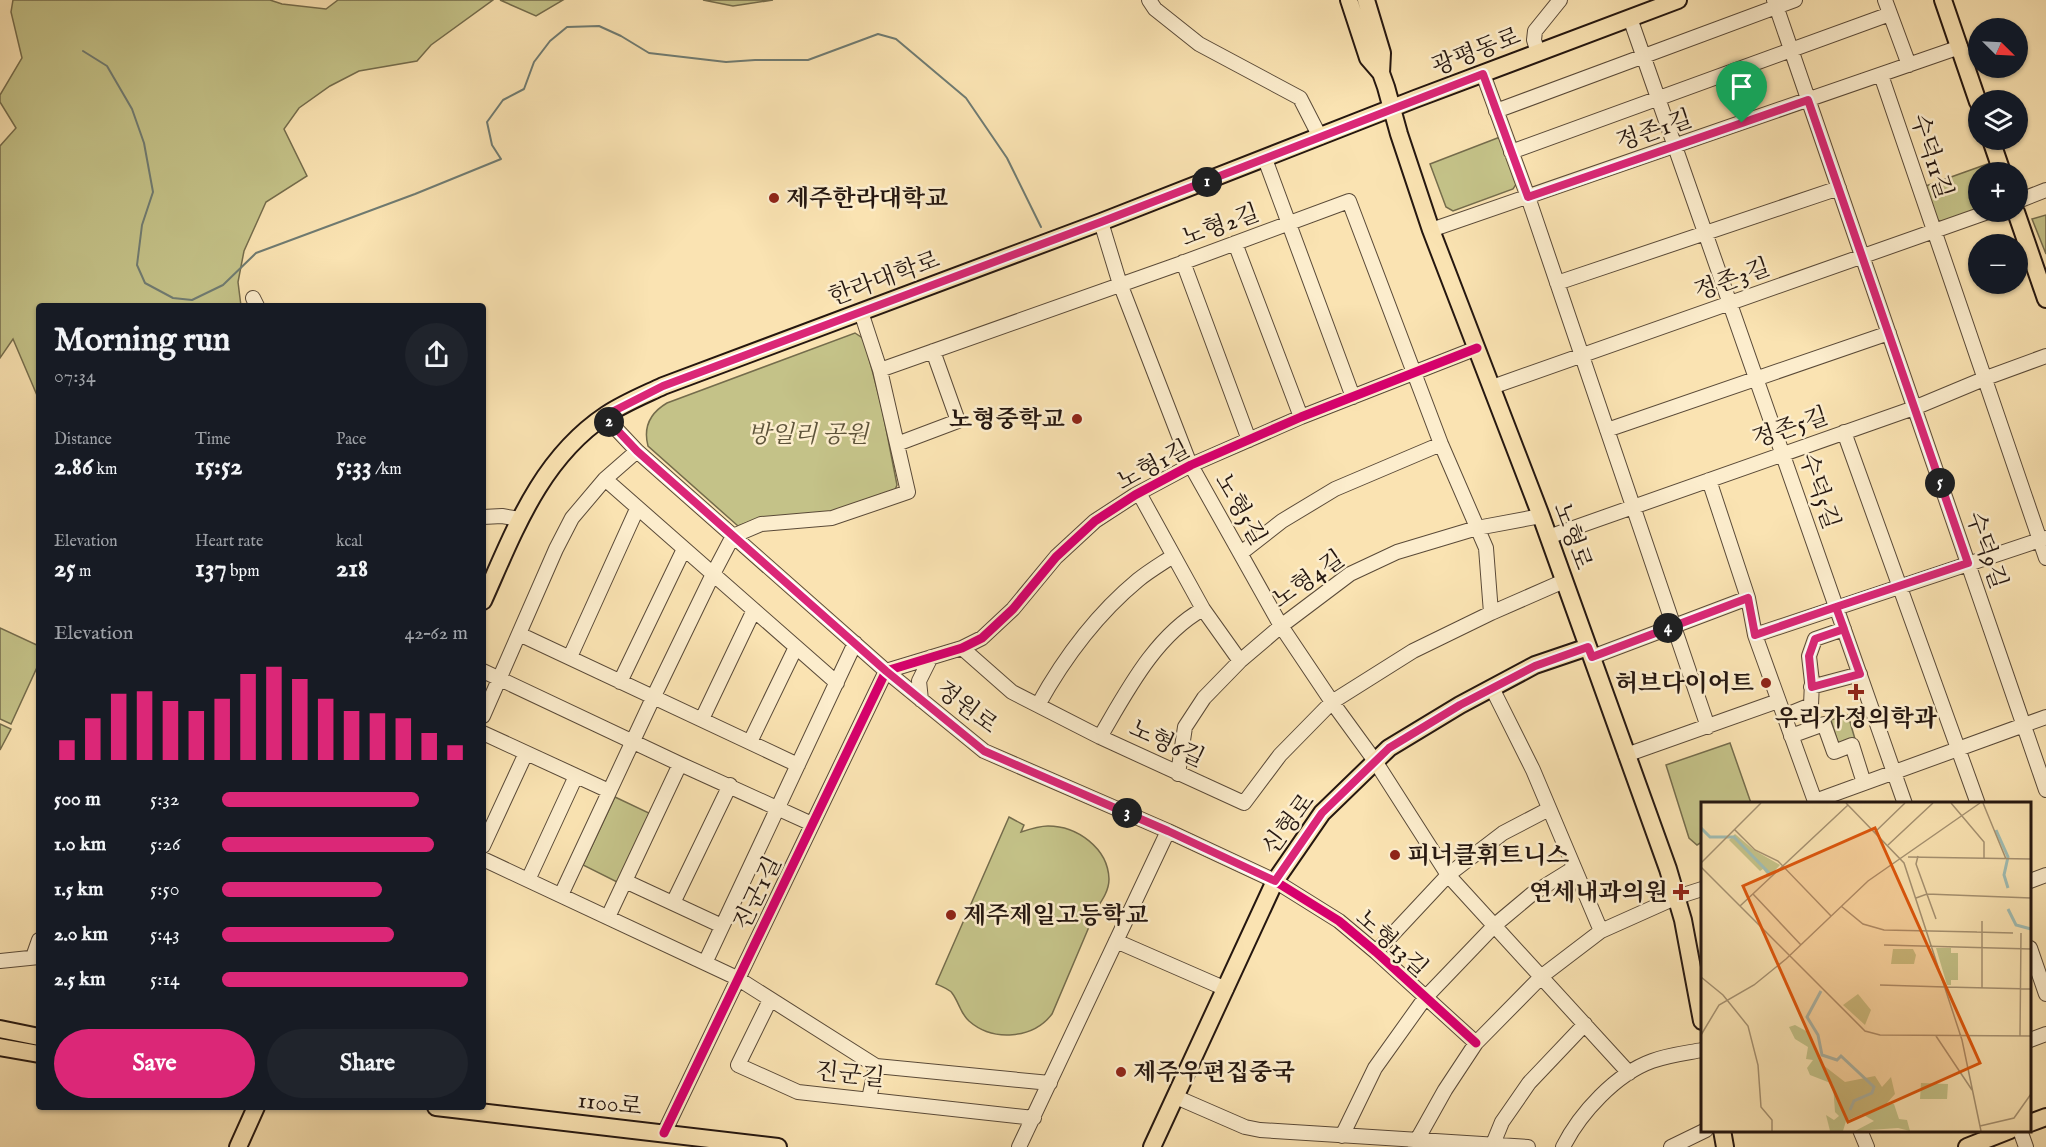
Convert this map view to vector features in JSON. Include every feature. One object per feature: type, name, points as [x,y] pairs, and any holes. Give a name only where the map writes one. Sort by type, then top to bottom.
[{"type":"main road","name":"노형로","points":[[1349,0],[1368,58],[1381,73]]},
{"type":"main road","name":"노형로","points":[[1366,0],[1382,53],[1381,73],[1431,230],[1541,516],[1677,897],[1700,999]]},
{"type":"main road","name":"광평동로","points":[[1391,108],[1678,0]]},
{"type":"main road","points":[[1943,0],[1974,90]]},
{"type":"main road","name":"한라대학로","points":[[486,594],[520,519],[542,478],[562,452],[604,416],[663,386],[1101,222],[1391,108]]},
{"type":"main road","points":[[2019,222],[2046,299]]},
{"type":"main road","name":"신형로","points":[[1152,1147],[1275,881],[1322,813],[1389,748],[1460,705],[1535,666],[1590,652]]},
{"type":"main road","points":[[0,1029],[36,1036]]},
{"type":"main road","points":[[0,1047],[36,1053]]},
{"type":"main road","points":[[238,1147],[255,1110]]},
{"type":"main road","name":"1100로","points":[[456,1110],[661,1140],[778,1147]]},
{"type":"main road","points":[[2031,1123],[2046,1117]]},
{"type":"main road","points":[[1722,1132],[1725,1147]]},
{"type":"main road","points":[[1967,1147],[2007,1132]]},
{"type":"street","points":[[1149,0],[1155,9],[1199,44],[1300,98],[1320,137]]},
{"type":"street","points":[[1538,53],[1534,40],[1535,32],[1560,0]]},
{"type":"street","points":[[1497,111],[1644,57],[1775,4],[1795,0]]},
{"type":"street","points":[[1885,0],[1909,65]]},
{"type":"street","name":"수덕9길","points":[[1775,4],[2046,790]]},
{"type":"street","points":[[1511,152],[1890,14]]},
{"type":"street","name":"수덕5길","points":[[1630,18],[1904,802]]},
{"type":"street","name":"정존1길","points":[[1431,230],[1960,47]]},
{"type":"street","points":[[1483,74],[1528,197],[1708,728]]},
{"type":"street","name":"수덕11길","points":[[1881,75],[1933,231],[2043,539],[2046,558]]},
{"type":"street","points":[[1265,159],[1353,397]]},
{"type":"street","points":[[1557,283],[1839,188]]},
{"type":"street","points":[[2028,197],[2046,190]]},
{"type":"street","name":"노형2길","points":[[880,370],[1348,201],[1414,373]]},
{"type":"street","name":"정존3길","points":[[1492,387],[1968,219]]},
{"type":"street","name":"노형5길","points":[[1101,222],[1120,285],[1191,465],[1281,626],[1332,702],[1376,761],[1448,875],[1629,1073]]},
{"type":"street","points":[[1235,243],[1301,417]]},
{"type":"street","points":[[1183,262],[1249,440]]},
{"type":"street","points":[[561,895],[653,698],[734,536],[761,524],[832,518],[908,492],[880,370],[861,312]]},
{"type":"street","points":[[1607,430],[1889,333]]},
{"type":"street","name":"노형1길","points":[[886,671],[962,648],[982,638],[1013,609],[1056,557],[1095,521],[1139,493],[1191,465],[1301,417],[1476,348]]},
{"type":"street","points":[[897,444],[958,421],[933,351]]},
{"type":"street","name":"정존5길","points":[[1548,537],[1914,408],[2046,356]]},
{"type":"street","points":[[1414,373],[1441,444],[1486,548],[1491,613]]},
{"type":"street","name":"정원로","points":[[604,416],[637,451],[886,671],[984,751],[1168,831],[1275,881]]},
{"type":"street","points":[[1844,432],[1977,802]]},
{"type":"street","points":[[1241,553],[1282,521],[1335,489],[1441,444]]},
{"type":"street","points":[[486,709],[556,549],[572,518],[605,479],[637,451]]},
{"type":"street","points":[[605,479],[837,683]]},
{"type":"street","points":[[1709,480],[1748,598],[1755,635],[1815,802],[2046,717]]},
{"type":"street","points":[[1139,493],[1203,609],[1240,662]]},
{"type":"street","points":[[570,657],[637,509]]},
{"type":"street","points":[[486,517],[502,516],[520,519]]},
{"type":"street","name":"노형4길","points":[[1178,774],[1185,727],[1204,698],[1281,626],[1350,574],[1396,552],[1477,528],[1541,516]]},
{"type":"street","points":[[1755,635],[2043,539]]},
{"type":"street","points":[[620,682],[684,549]]},
{"type":"street","points":[[1038,705],[1054,675],[1093,624],[1139,579],[1173,556]]},
{"type":"street","points":[[1332,702],[1413,651],[1564,581]]},
{"type":"street","points":[[1590,652],[1673,626],[1748,598]]},
{"type":"street","points":[[1100,738],[1127,690],[1146,664],[1187,619],[1203,609]]},
{"type":"street","points":[[702,719],[754,610]]},
{"type":"street","points":[[1784,716],[1811,705],[1809,656],[1815,639],[1844,629]]},
{"type":"street","points":[[519,634],[798,765]]},
{"type":"street","points":[[705,963],[855,643]]},
{"type":"street","points":[[750,742],[796,647]]},
{"type":"street","name":"노형6길","points":[[962,648],[1012,692],[1100,738],[1244,803],[1280,755],[1332,702]]},
{"type":"street","points":[[921,700],[919,681],[931,657]]},
{"type":"street","name":"진군1길","points":[[661,1140],[886,671]]},
{"type":"street","points":[[486,672],[812,824]]},
{"type":"street","points":[[1812,687],[1860,674]]},
{"type":"street","points":[[1492,688],[1533,770],[1601,931]]},
{"type":"street","points":[[1626,755],[1708,728],[1778,701]]},
{"type":"street","points":[[1791,736],[1824,724],[1834,752],[1852,745],[1864,783]]},
{"type":"street","points":[[486,734],[609,791]]},
{"type":"street","points":[[486,840],[526,753]]},
{"type":"street","points":[[608,917],[680,764]]},
{"type":"street","points":[[528,880],[576,776]]},
{"type":"street","points":[[673,903],[730,785]]},
{"type":"street","points":[[1376,952],[1448,875],[1503,833],[1549,809]]},
{"type":"street","points":[[1019,1147],[1168,831]]},
{"type":"street","name":"진군길","points":[[486,860],[737,978],[876,1066],[1050,1083]]},
{"type":"street","points":[[1342,1136],[1375,1068],[1425,998],[1495,925],[1532,894],[1574,868]]},
{"type":"street","points":[[2031,881],[2046,875]]},
{"type":"street","points":[[625,880],[722,926]]},
{"type":"street","name":"노형13길","points":[[1275,881],[1339,921],[1476,1044]]},
{"type":"street","points":[[1416,1144],[1445,1090],[1476,1044],[1542,976],[1601,931],[1677,897],[1701,889]]},
{"type":"street","points":[[1116,941],[1226,989]]},
{"type":"street","points":[[2031,951],[2046,994]]},
{"type":"street","points":[[0,961],[36,957]]},
{"type":"street","name":"진군길","points":[[770,1000],[738,1065],[798,1092],[1034,1118]]},
{"type":"street","points":[[1493,1144],[1502,1122],[1529,1083],[1585,1024]]},
{"type":"street","points":[[2031,1040],[2046,1034]]},
{"type":"street","points":[[1563,1147],[1572,1130],[1590,1108],[1629,1073],[1651,1061],[1701,1050]]},
{"type":"street","points":[[869,1099],[876,1066]]},
{"type":"street","points":[[1176,1097],[1245,1127],[1260,1130],[1416,1144],[1493,1144],[1528,1147]]},
{"type":"street","points":[[1671,1147],[1704,1132]]},
{"type":"street","points":[[1860,1132],[1867,1147]]},
{"type":"street","points":[[2020,1132],[2026,1147]]},
{"type":"green space","points":[[13,0],[270,0],[282,4],[326,9],[338,0],[493,0],[431,45],[417,61],[359,71],[330,86],[299,108],[284,129],[307,176],[266,202],[244,251],[238,282],[241,303],[36,303],[36,393],[13,339],[0,358],[0,146],[16,128],[0,102],[0,95],[22,58],[11,12]]},
{"type":"green space","points":[[500,0],[563,0],[536,16]]},
{"type":"green space","points":[[703,0],[773,0],[733,6]]},
{"type":"green space","points":[[1500,137],[1517,183],[1513,189],[1453,211],[1446,207],[1430,164]]},
{"type":"green space","points":[[1968,171],[1968,213],[1942,222],[1935,219],[1923,187]]},
{"type":"green space","points":[[2046,215],[2046,254],[2032,219]]},
{"type":"green space","name":"방일리 공원","points":[[855,333],[864,339],[882,408],[897,485],[893,495],[836,512],[755,520],[738,526],[648,446],[646,433],[649,421],[656,411],[667,403]]},
{"type":"green space","points":[[0,628],[36,645],[36,670],[11,724],[0,719]]},
{"type":"green space","points":[[1848,715],[1855,739],[1838,744],[1831,720]]},
{"type":"green space","points":[[0,724],[11,729],[0,750]]},
{"type":"green space","points":[[1730,743],[1751,802],[1701,802],[1701,843],[1697,845],[1689,838],[1666,765]]},
{"type":"green space","points":[[615,797],[651,814],[619,883],[583,865]]},
{"type":"green space","points":[[1009,817],[1024,825],[1021,832],[1048,826],[1070,830],[1080,835],[1097,849],[1103,858],[1109,883],[1052,1014],[1034,1029],[1024,1033],[1001,1035],[979,1028],[969,1021],[951,992],[936,984]]},
{"type":"waterway","points":[[83,51],[107,66],[132,109],[144,143],[153,192],[142,225],[137,265],[145,283],[173,298],[192,300],[223,285],[256,253],[415,194],[501,159],[492,145],[487,122],[503,100],[524,89],[534,62],[550,41],[567,27],[599,26],[649,53],[726,62],[808,60],[878,34],[896,39],[966,98],[1007,158],[1041,227]]},
{"type":"cycle path","points":[[664,1133],[886,671],[962,648],[982,638],[1013,609],[1056,557],[1095,521],[1135,495],[1191,465],[1301,417],[1477,348]]},
{"type":"cycle path","points":[[604,416],[637,451],[886,671],[984,751],[1168,831],[1275,881],[1339,921],[1476,1043]]},
{"type":"place","name":"제주한라대학교","points":[[774,198]]},
{"type":"place","name":"노형중학교","points":[[1077,419]]},
{"type":"place","name":"허브다이어트","points":[[1766,683]]},
{"type":"place","name":"우리가정의학과","points":[[1856,692]]},
{"type":"place","name":"피너클휘트니스","points":[[1395,855]]},
{"type":"place","name":"연세내과의원","points":[[1681,892]]},
{"type":"place","name":"제주제일고등학교","points":[[951,915]]},
{"type":"place","name":"제주우편집중국","points":[[1121,1072]]},
{"type":"route","points":[[1742,123],[1528,197],[1483,74],[1101,222],[663,386],[604,416],[637,451],[728,532],[886,671],[984,751],[1168,831],[1275,881],[1322,813],[1389,748],[1460,705],[1535,666],[1588,647],[1592,657],[1748,598],[1755,635],[1836,607],[1860,674],[1812,687],[1809,656],[1815,639],[1844,629],[1836,607],[1968,563],[1808,100],[1742,123]]}]
